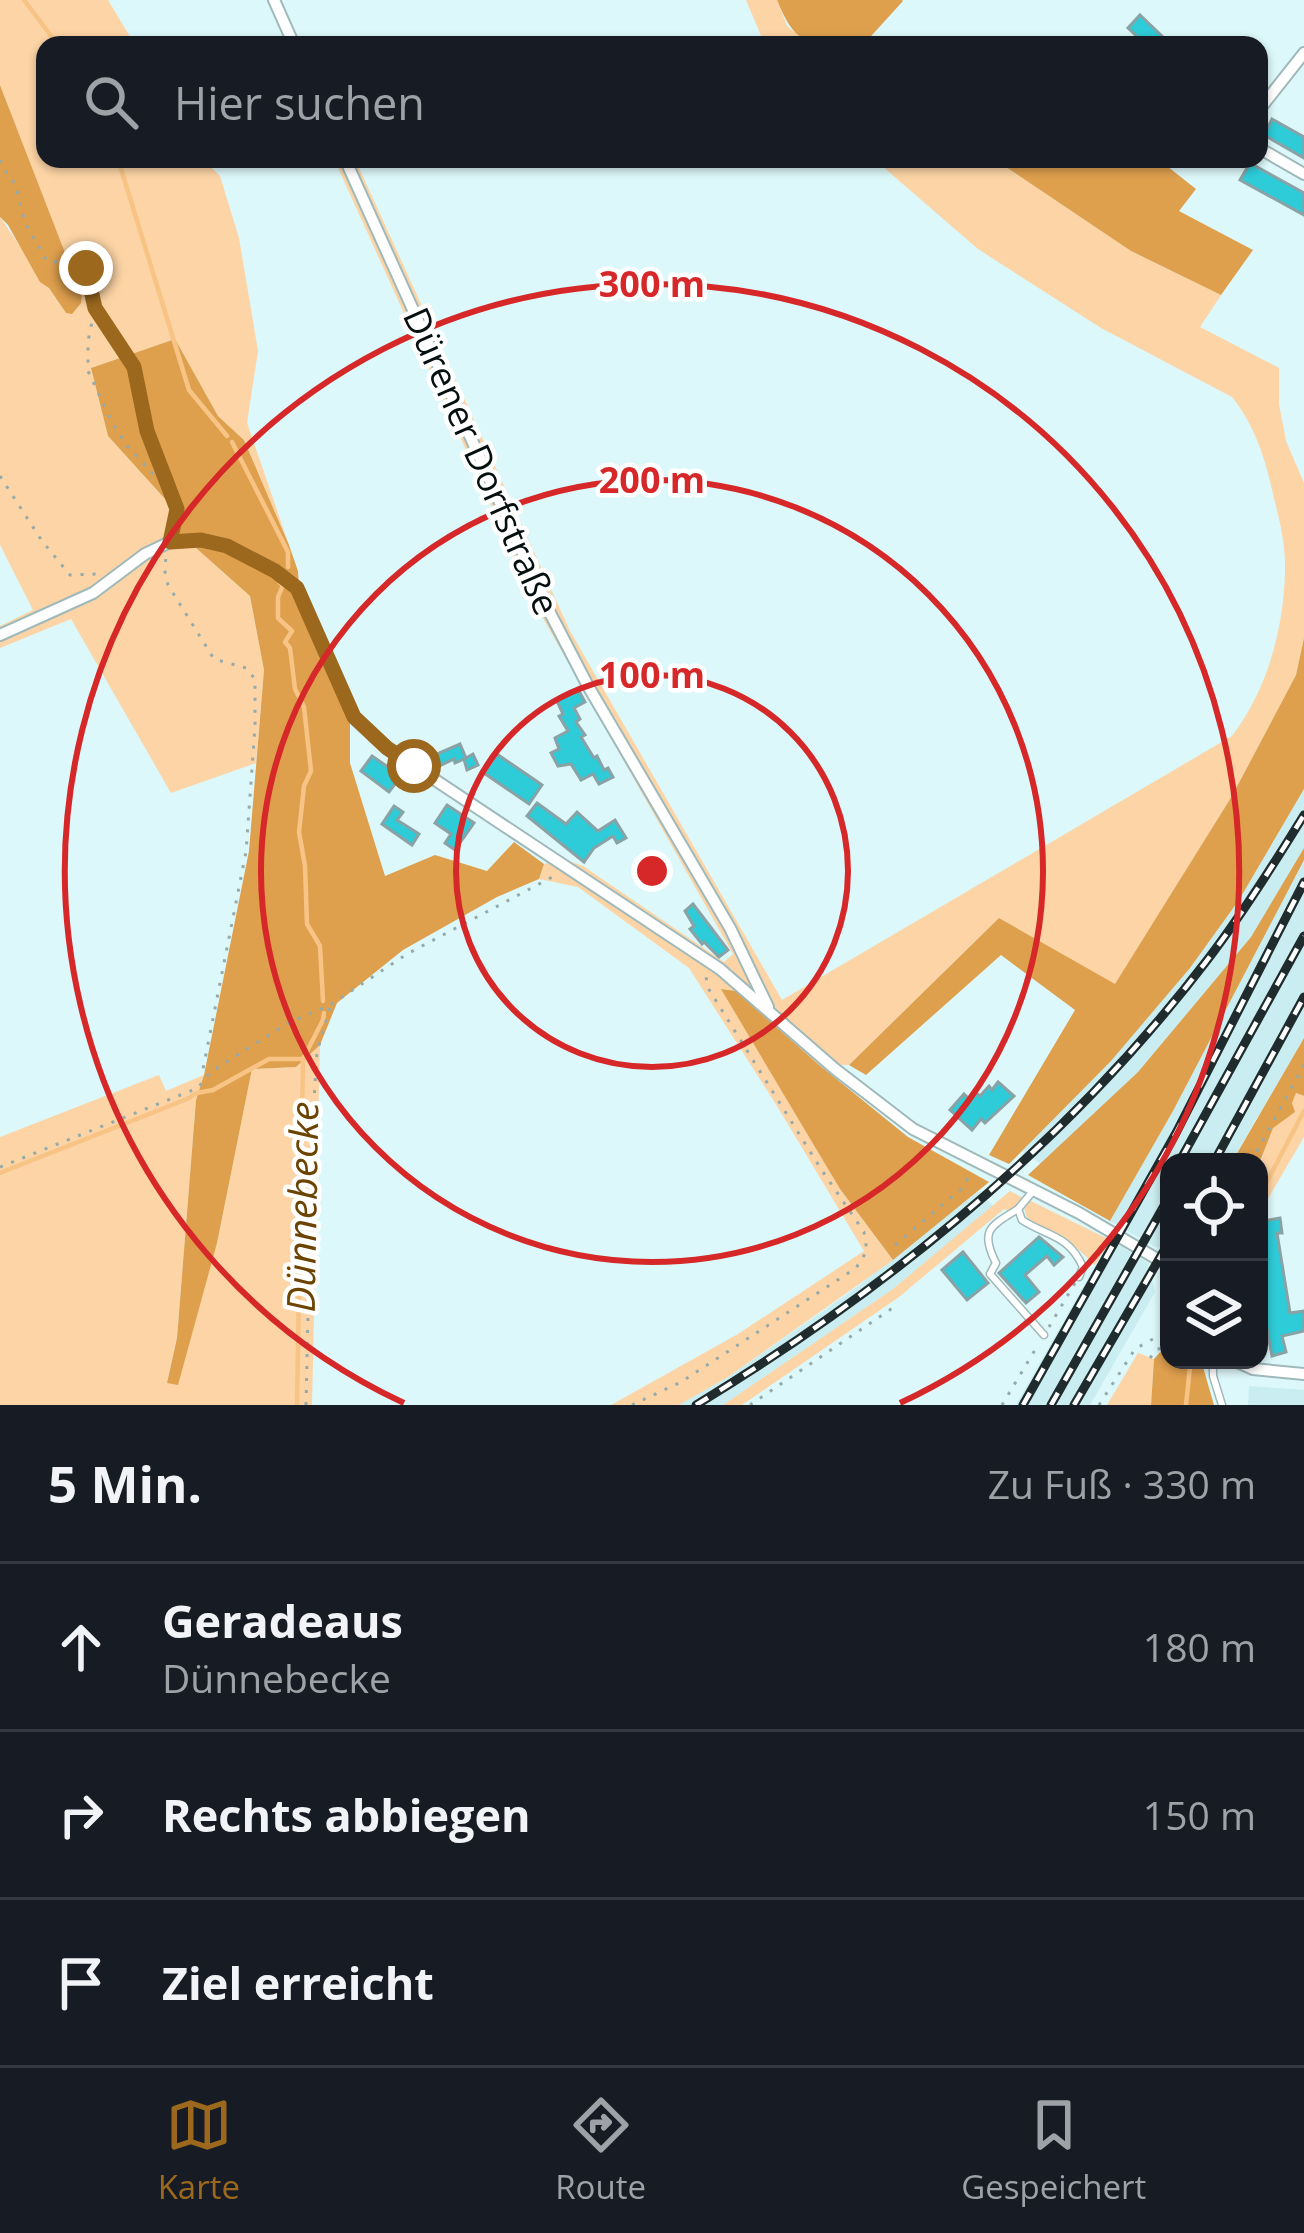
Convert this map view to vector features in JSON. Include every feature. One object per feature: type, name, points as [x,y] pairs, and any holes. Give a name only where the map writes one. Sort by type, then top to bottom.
[{"type":"street","points":[[274,0],[290,36]]},
{"type":"street","points":[[1268,99],[1304,53]]},
{"type":"street","points":[[1268,153],[1304,173]]},
{"type":"street","name":"Dürener Dorfstraße","points":[[349,168],[549,611],[730,928],[769,1010]]},
{"type":"street","points":[[0,635],[93,593],[145,554],[170,542],[201,540],[227,546],[275,571],[297,588],[361,726],[401,758],[712,964],[914,1129],[1160,1261]]},
{"type":"street","points":[[1253,1369],[1304,1374]]},
{"type":"lane","points":[[1034,1190],[987,1234],[996,1262],[990,1274],[1044,1335]]},
{"type":"lane","points":[[1018,1209],[1027,1225],[1062,1238],[1078,1256],[1083,1267],[1078,1277]]},
{"type":"lane","points":[[1213,1369],[1222,1405]]},
{"type":"path","points":[[0,160],[15,183],[25,223],[46,261],[58,262],[71,253],[80,256],[95,308],[134,367],[147,431],[177,509],[164,567],[168,586],[214,659],[246,668],[255,679],[246,852],[203,1069],[210,1072]]},
{"type":"path","points":[[95,308],[88,371],[127,446],[170,493]]},
{"type":"path","points":[[0,476],[70,575],[118,575]]},
{"type":"path","points":[[0,1167],[197,1088],[210,1072],[290,1022],[330,1005],[407,954],[569,869]]},
{"type":"path","points":[[632,1405],[681,1382],[856,1268],[867,1251],[864,1232],[708,988],[705,978],[712,964]]},
{"type":"path","points":[[306,1405],[317,1052],[330,1005]]},
{"type":"path","points":[[1256,1153],[1304,1065]]},
{"type":"path","points":[[896,1245],[961,1190],[975,1169]]},
{"type":"path","points":[[750,1405],[897,1305]]},
{"type":"path","points":[[1099,1405],[1135,1348],[1160,1336]]},
{"type":"path","points":[[1150,1358],[1160,1348]]},
{"type":"shaded area","points":[[0,0],[108,0],[130,36],[36,36],[36,168],[212,168],[220,176],[239,238],[258,351],[247,423],[289,545],[244,440],[218,416],[175,339],[91,368],[108,436],[175,510],[178,532],[250,596],[264,670],[256,763],[171,793],[71,619],[0,648],[0,626],[33,610],[0,545],[0,217],[66,313],[83,287],[67,259],[0,85]]},
{"type":"shaded area","points":[[746,0],[777,0],[787,26],[800,36],[761,36]]},
{"type":"shaded area","points":[[777,0],[903,1],[871,36],[799,36]]},
{"type":"shaded area","points":[[0,85],[67,258],[83,286],[81,303],[72,314],[40,282],[0,217]]},
{"type":"shaded area","points":[[338,168],[359,168],[570,631],[782,1000],[1232,736],[1264,679],[1284,593],[1284,544],[1267,471],[1254,432],[1232,397],[1101,328],[978,249],[884,168],[1007,168],[1131,251],[1221,295],[1200,327],[1279,368],[1286,441],[1304,483],[1304,638],[1296,675],[1232,796],[1115,985],[999,918],[849,1065],[818,1064],[736,991],[722,989],[840,1189],[893,1260],[728,1377],[679,1405],[611,1405],[738,1334],[864,1251],[689,968],[578,887],[539,879],[544,864],[563,859],[583,866],[724,962],[733,954],[539,611]]},
{"type":"shaded area","points":[[1007,168],[1169,168],[1196,189],[1179,211],[1253,250],[1221,295],[1131,251]]},
{"type":"shaded area","points":[[175,339],[218,416],[244,440],[289,545],[298,571],[300,601],[350,722],[350,763],[385,876],[435,855],[487,871],[514,842],[544,864],[539,879],[403,950],[337,1003],[320,1045],[296,1067],[252,1069],[217,1243],[178,1385],[167,1383],[177,1338],[196,1100],[249,851],[264,670],[250,596],[178,532],[175,510],[108,436],[91,368]]},
{"type":"shaded area","points":[[1304,638],[1304,789],[1239,900],[1190,968],[1111,1061],[1009,1164],[989,1155],[1075,1010],[1001,955],[866,1075],[849,1065],[999,918],[1115,984],[1232,796],[1296,675]]},
{"type":"shaded area","points":[[1304,789],[1304,848],[1251,937],[1138,1072],[1041,1164],[1022,1151],[1111,1061],[1190,968],[1239,900]]},
{"type":"shaded area","points":[[1304,848],[1304,860],[1110,1221],[1028,1175],[1138,1072],[1251,937]]},
{"type":"shaded area","points":[[1304,860],[1304,1038],[1236,1153],[1160,1153],[1160,1247],[1155,1247],[1110,1221]]},
{"type":"shaded area","points":[[721,989],[736,991],[908,1137],[989,1182],[893,1260],[840,1189]]},
{"type":"shaded area","points":[[1304,1038],[1304,1096],[1296,1093],[1295,1112],[1273,1128],[1263,1153],[1237,1153]]},
{"type":"shaded area","points":[[320,1045],[312,1405],[0,1405],[0,1137],[159,1075],[166,1091],[204,1075],[196,1100],[177,1338],[167,1382],[217,1243],[252,1069],[296,1067]]},
{"type":"shaded area","points":[[1296,1093],[1304,1096],[1304,1137],[1268,1199],[1268,1153],[1263,1153]]},
{"type":"shaded area","points":[[979,1191],[993,1206],[893,1289],[723,1405],[679,1405],[849,1293]]},
{"type":"shaded area","points":[[1010,1191],[1023,1198],[1017,1207],[1004,1209],[899,1297],[742,1405],[723,1405],[893,1289]]},
{"type":"shaded area","points":[[1029,1200],[1110,1240],[1095,1265],[1066,1238],[1028,1220],[1024,1208]]},
{"type":"shaded area","points":[[1110,1240],[1148,1263],[1155,1292],[1090,1405],[1016,1405]]},
{"type":"shaded area","points":[[1160,1352],[1160,1369],[1204,1369],[1214,1405],[1151,1405],[1154,1359]]},
{"type":"shaded area","points":[[1138,1353],[1154,1359],[1151,1405],[1107,1405]]},
{"type":"shaded area","points":[[1249,1386],[1304,1390],[1304,1405],[1248,1405]]},
{"type":"building","points":[[1140,15],[1162,36],[1136,36],[1128,28]]},
{"type":"building","points":[[1272,119],[1304,137],[1304,158],[1268,137]]},
{"type":"building","points":[[1247,168],[1259,168],[1304,193],[1304,215],[1240,180]]},
{"type":"building","points":[[579,691],[585,702],[574,708],[585,735],[581,737],[613,777],[599,784],[593,774],[581,780],[571,764],[558,766],[551,753],[559,749],[555,738],[568,731],[556,699]]},
{"type":"building","points":[[460,744],[466,758],[473,754],[478,765],[467,770],[464,759],[455,763],[454,759],[435,768],[423,760]]},
{"type":"building","points":[[497,754],[542,785],[529,804],[484,773]]},
{"type":"building","points":[[372,756],[401,776],[389,792],[361,771]]},
{"type":"building","points":[[537,803],[566,824],[577,812],[598,831],[615,820],[626,838],[617,843],[613,836],[594,848],[584,862],[527,816]]},
{"type":"building","points":[[447,805],[474,823],[455,850],[445,843],[451,834],[435,823]]},
{"type":"building","points":[[394,806],[403,812],[397,820],[419,834],[412,845],[382,824]]},
{"type":"building","points":[[693,904],[728,950],[719,957],[690,929],[694,926],[685,911]]},
{"type":"building","points":[[998,1082],[1014,1096],[985,1123],[981,1119],[972,1130],[950,1110],[964,1094],[969,1099],[975,1092],[980,1096]]},
{"type":"building","points":[[1280,1218],[1282,1233],[1277,1233],[1290,1313],[1304,1311],[1304,1331],[1282,1336],[1286,1352],[1272,1356],[1268,1334],[1268,1220]]},
{"type":"building","points":[[1039,1237],[1063,1257],[1054,1265],[1047,1256],[1025,1275],[1039,1292],[1026,1303],[999,1273]]},
{"type":"building","points":[[963,1252],[988,1283],[967,1300],[942,1270]]},
{"type":"waterway","name":"Dünnebecke","points":[[24,0],[51,36]]},
{"type":"waterway","name":"Dünnebecke","points":[[121,168],[189,390],[227,436]]},
{"type":"waterway","name":"Dünnebecke","points":[[232,442],[288,552],[288,567]]},
{"type":"waterway","name":"Dünnebecke","points":[[280,583],[278,618],[292,631],[285,642],[304,707],[311,771],[304,786],[299,832],[307,924],[320,946],[323,1001]]},
{"type":"waterway","name":"Dünnebecke","points":[[297,1405],[303,1059],[324,1013]]},
{"type":"waterway","points":[[0,1173],[213,1090],[269,1059],[303,1059]]},
{"type":"waterway","points":[[1268,1180],[1304,1111]]},
{"type":"waterway","points":[[1186,1405],[1190,1369]]},
{"type":"railway","points":[[696,1405],[768,1360],[906,1260],[1036,1149],[1097,1089],[1208,959],[1304,815]]},
{"type":"railway","points":[[1023,1405],[1176,1133],[1304,882]]},
{"type":"railway","points":[[1184,1153],[1304,936]]},
{"type":"railway","points":[[1219,1153],[1304,997]]},
{"type":"railway","points":[[1051,1405],[1160,1213]]},
{"type":"railway","points":[[1074,1405],[1160,1257]]},
{"type":"route","points":[[86,268],[95,308],[134,367],[147,431],[177,509],[170,542],[201,540],[227,546],[297,588],[354,717],[414,766]]}]
